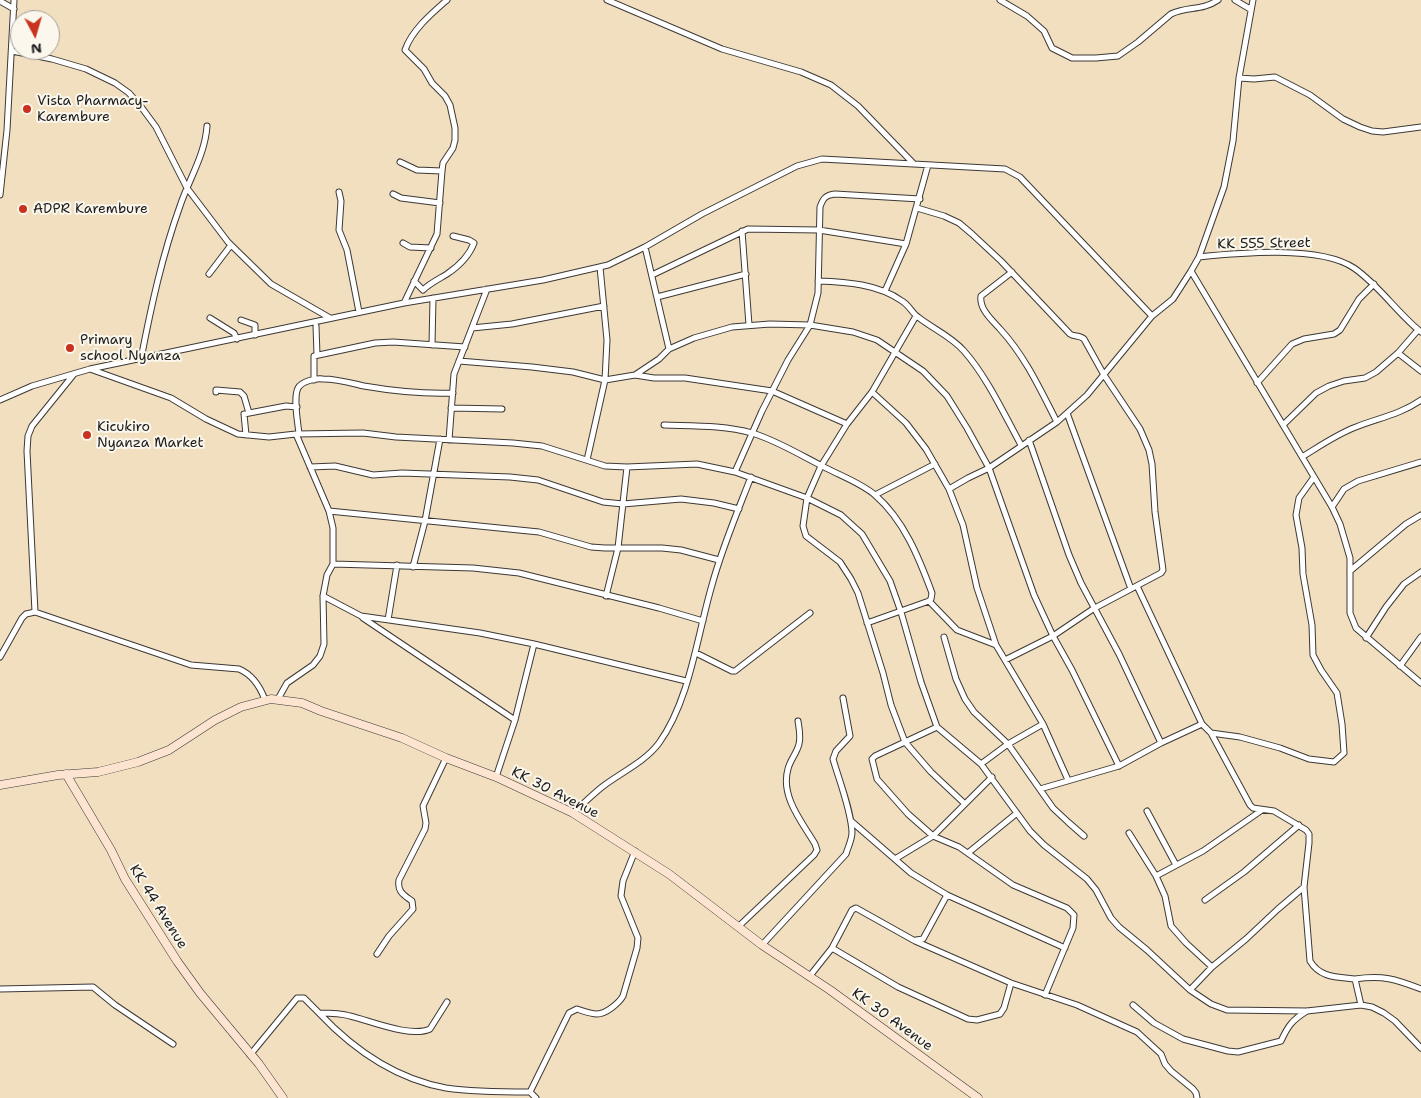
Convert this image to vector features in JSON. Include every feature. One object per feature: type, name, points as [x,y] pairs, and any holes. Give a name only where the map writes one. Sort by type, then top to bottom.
[{"type":"main road","name":"KK 30 Avenue","points":[[66,774],[110,769],[153,757],[170,750],[228,713],[265,700],[278,699],[302,703],[402,738],[446,758],[496,777],[573,813],[635,851],[669,874],[762,945],[978,1098]]},
{"type":"main road","points":[[0,785],[66,774]]},
{"type":"main road","name":"KK 44 Avenue","points":[[66,774],[111,850],[124,879],[177,961],[283,1098]]},
{"type":"street","points":[[0,1],[14,9],[14,0]]},
{"type":"street","points":[[404,303],[437,234],[442,171],[455,140],[455,128],[450,105],[445,96],[432,83],[424,69],[405,50],[410,38],[447,0]]},
{"type":"street","points":[[608,0],[722,49],[801,72],[831,85],[858,106],[914,164]]},
{"type":"street","points":[[1000,0],[1027,16],[1044,30],[1052,48],[1060,53],[1072,58],[1096,58],[1118,56],[1177,11],[1204,8],[1218,0]]},
{"type":"street","points":[[1235,0],[1250,8]]},
{"type":"street","points":[[949,489],[989,468],[1057,422],[1087,395],[1152,316],[1173,299],[1191,272],[1199,257],[1224,187],[1233,141],[1239,78],[1250,8],[1253,0]]},
{"type":"street","points":[[0,195],[11,60]]},
{"type":"street","points":[[55,60],[109,80],[129,93],[156,127],[187,188],[201,209],[231,245],[279,290],[317,309],[330,318]]},
{"type":"street","points":[[1239,78],[1275,77],[1310,95],[1343,119],[1360,127],[1382,132],[1421,127]]},
{"type":"street","points":[[142,359],[160,271],[180,204],[200,158],[206,138],[207,126]]},
{"type":"street","points":[[0,400],[32,386],[90,370],[359,312],[487,288],[543,280],[616,263],[702,214],[797,166],[822,159],[1004,169],[1020,177],[1152,316]]},
{"type":"street","points":[[400,162],[417,170],[442,171]]},
{"type":"street","points":[[885,291],[906,244],[928,165]]},
{"type":"street","points":[[339,192],[341,201],[339,230],[347,250],[359,312]]},
{"type":"street","points":[[392,194],[401,198],[440,203]]},
{"type":"street","points":[[735,472],[772,391],[810,324],[817,299],[820,206],[822,200],[827,195],[835,194],[920,198]]},
{"type":"street","points":[[917,208],[944,216],[959,223],[980,240],[1070,334],[1084,339],[1104,375],[1140,429],[1149,450],[1152,464],[1155,512],[1163,570],[1093,609],[1053,636],[1005,660]]},
{"type":"street","points":[[652,275],[748,229],[819,230],[906,244]]},
{"type":"street","points":[[742,231],[749,326]]},
{"type":"street","points":[[414,281],[423,290],[448,274],[470,253],[474,244],[469,240],[453,236]]},
{"type":"street","points":[[403,244],[410,247],[430,248]]},
{"type":"street","points":[[208,274],[231,245]]},
{"type":"street","points":[[645,247],[669,349]]},
{"type":"street","name":"KK 555 Street","points":[[1199,257],[1254,253],[1317,254],[1336,259],[1353,267],[1374,284],[1419,331]]},
{"type":"street","points":[[587,460],[605,380],[607,340],[600,267]]},
{"type":"street","points":[[1012,272],[981,296],[981,305],[1009,339],[1028,367],[1057,422]]},
{"type":"street","points":[[1191,272],[1332,507],[1340,524],[1350,558],[1350,613],[1356,628],[1421,683]]},
{"type":"street","points":[[658,297],[746,274]]},
{"type":"street","points":[[818,281],[848,282],[885,291],[910,308],[916,316],[944,333],[964,351],[991,390],[1021,445]]},
{"type":"street","points":[[1257,383],[1292,344],[1304,339],[1334,334],[1340,330],[1359,299],[1374,284]]},
{"type":"street","points":[[450,440],[454,374],[487,288]]},
{"type":"street","points":[[432,345],[433,298]]},
{"type":"street","points":[[472,328],[512,324],[604,306]]},
{"type":"street","points":[[916,316],[872,392],[847,424],[821,466],[807,498],[803,526],[806,536],[840,562],[858,593],[883,672],[891,705],[905,742],[931,772],[965,804]]},
{"type":"street","points":[[210,318],[234,333],[236,339]]},
{"type":"street","points":[[241,320],[255,325],[255,335]]},
{"type":"street","points":[[635,375],[659,359],[669,349],[694,338],[732,327],[770,324],[810,324],[853,332],[877,340],[923,371],[946,396],[989,468],[1034,595],[1119,766]]},
{"type":"street","points":[[314,380],[314,356],[317,355],[316,326]]},
{"type":"street","points":[[1283,425],[1316,393],[1329,386],[1344,381],[1365,378],[1376,372],[1419,331]]},
{"type":"street","points":[[317,355],[375,343],[393,342],[465,348]]},
{"type":"street","points":[[1398,353],[1421,371]]},
{"type":"street","points":[[459,361],[573,372],[605,380],[635,375],[654,378],[685,378],[772,391],[847,424]]},
{"type":"street","points":[[90,370],[171,398],[206,419],[238,434],[269,437],[297,434],[363,433],[396,437],[542,446],[605,466],[697,464],[735,472],[807,498],[842,515],[862,534],[890,581],[901,612],[920,682],[937,727],[981,764],[1016,813],[1044,846],[1087,879],[1096,890],[1111,918],[1119,927],[1190,990],[1211,1004],[1227,1010],[1307,1011],[1361,1004],[1372,1007],[1395,1021],[1421,1048]]},
{"type":"street","points":[[35,612],[27,468],[28,436],[32,426],[74,374]]},
{"type":"street","points":[[278,699],[287,682],[313,665],[320,656],[324,644],[324,596],[327,575],[333,564],[333,528],[329,511],[297,434],[298,388],[303,384],[320,378],[365,386],[433,394],[453,394]]},
{"type":"street","points":[[216,392],[216,390],[240,392],[244,396],[249,413]]},
{"type":"street","points":[[872,392],[906,423],[926,449],[949,489],[963,525],[977,588],[996,645],[1043,724],[1068,780]]},
{"type":"street","points":[[1302,457],[1338,435],[1358,426],[1404,411],[1421,400]]},
{"type":"street","points":[[246,435],[244,414],[286,406],[297,407]]},
{"type":"street","points":[[452,408],[502,409]]},
{"type":"street","points":[[1067,413],[1134,587],[1202,724],[1211,733],[1250,806],[1274,811],[1299,825],[1309,834],[1304,887],[1310,961],[1314,970],[1326,975],[1355,979],[1371,977],[1389,978],[1421,989]]},
{"type":"street","points":[[664,425],[706,426],[752,433],[859,485],[875,495],[892,514],[909,540],[932,594],[929,601],[867,623]]},
{"type":"street","points":[[413,567],[425,521],[440,439]]},
{"type":"street","points":[[1029,440],[1069,555],[1093,609],[1119,654],[1161,743]]},
{"type":"street","points":[[1332,507],[1344,489],[1358,481],[1421,462]]},
{"type":"street","points":[[875,495],[935,464]]},
{"type":"street","points":[[310,467],[335,466],[373,475],[510,477],[538,480],[603,502],[623,504],[682,499],[714,503],[739,509]]},
{"type":"street","points":[[606,596],[618,548],[627,467]]},
{"type":"street","points":[[1211,733],[1240,737],[1309,758],[1326,761],[1334,762],[1344,753],[1337,693],[1321,670],[1314,655],[1312,625],[1304,582],[1302,548],[1296,515],[1299,498],[1314,477]]},
{"type":"street","points":[[573,813],[602,787],[644,759],[659,743],[677,711],[696,653],[719,560],[751,478]]},
{"type":"street","points":[[329,511],[539,532],[591,547],[681,550],[719,560]]},
{"type":"street","points":[[1350,571],[1406,524],[1421,515]]},
{"type":"street","points":[[333,564],[473,568],[519,573],[703,621]]},
{"type":"street","points":[[388,620],[397,565]]},
{"type":"street","points":[[1366,638],[1404,584],[1421,572]]},
{"type":"street","points":[[324,596],[360,616],[515,720]]},
{"type":"street","points":[[929,601],[957,630],[996,645]]},
{"type":"street","points":[[0,657],[22,618],[35,612],[191,665],[238,669],[245,672],[256,682],[265,700]]},
{"type":"street","points":[[696,653],[732,671],[736,671],[810,612]]},
{"type":"street","points":[[360,616],[480,633],[534,644],[686,681]]},
{"type":"street","points":[[944,637],[956,679],[965,699],[974,712],[1008,744],[1053,808],[1084,836]]},
{"type":"street","points":[[1400,666],[1421,637]]},
{"type":"street","points":[[496,777],[515,720],[534,644]]},
{"type":"street","points":[[762,945],[846,854],[852,834],[851,821],[833,759],[836,751],[850,736],[843,698]]},
{"type":"street","points":[[738,926],[814,855],[817,850],[816,844],[792,805],[789,795],[788,768],[799,745],[798,721]]},
{"type":"street","points":[[981,764],[1008,744],[1043,724]]},
{"type":"street","points":[[1040,789],[1119,766],[1161,743],[1202,724]]},
{"type":"street","points":[[937,727],[875,756],[872,759],[877,779],[908,814],[933,836],[968,853],[1013,884],[1067,908],[1074,915],[1073,928],[1044,995]]},
{"type":"street","points":[[377,954],[389,936],[413,909],[412,901],[400,892],[398,887],[399,880],[425,829],[426,823],[423,806],[446,758]]},
{"type":"street","points":[[895,859],[933,836],[992,777]]},
{"type":"street","points":[[1156,876],[1203,851],[1262,810]]},
{"type":"street","points":[[1146,811],[1176,865]]},
{"type":"street","points":[[968,853],[1016,813]]},
{"type":"street","points":[[851,821],[911,873],[947,895],[1065,948]]},
{"type":"street","points":[[1205,900],[1244,872],[1299,825]]},
{"type":"street","points":[[1129,833],[1156,876],[1165,896],[1171,926],[1212,967]]},
{"type":"street","points":[[530,1092],[535,1086],[556,1037],[569,1013],[577,1009],[596,1014],[602,1013],[620,1002],[623,996],[637,948],[638,938],[621,896],[623,881],[635,851]]},
{"type":"street","points":[[1190,990],[1212,967],[1304,887]]},
{"type":"street","points":[[915,940],[923,939],[947,895]]},
{"type":"street","points":[[809,977],[832,948],[852,910],[856,908],[915,940],[1011,983],[1077,1005],[1137,1032],[1160,1054],[1171,1071],[1193,1088],[1196,1098]]},
{"type":"street","points":[[832,948],[898,986],[968,1019],[977,1020],[1000,1014],[1004,1008],[1011,983]]},
{"type":"street","points":[[1355,979],[1361,1004]]},
{"type":"street","points":[[0,989],[93,987],[173,1044]]},
{"type":"street","points":[[250,1055],[297,998],[304,998],[350,1043],[385,1066],[406,1076],[445,1088],[530,1092],[536,1098]]},
{"type":"street","points":[[319,1013],[340,1014],[395,1028],[424,1032],[430,1029],[447,1002]]},
{"type":"street","points":[[1133,1005],[1154,1022],[1183,1039],[1238,1052],[1281,1041],[1294,1018],[1307,1011]]},
{"type":"place","name":"Vista Pharmacy- Karembure","points":[[27,109]]},
{"type":"place","name":"ADPR Karembure","points":[[23,209]]},
{"type":"place","name":"Primary school Nyanza","points":[[70,348]]},
{"type":"place","name":"Kicukiro Nyanza Market","points":[[87,435]]}]
